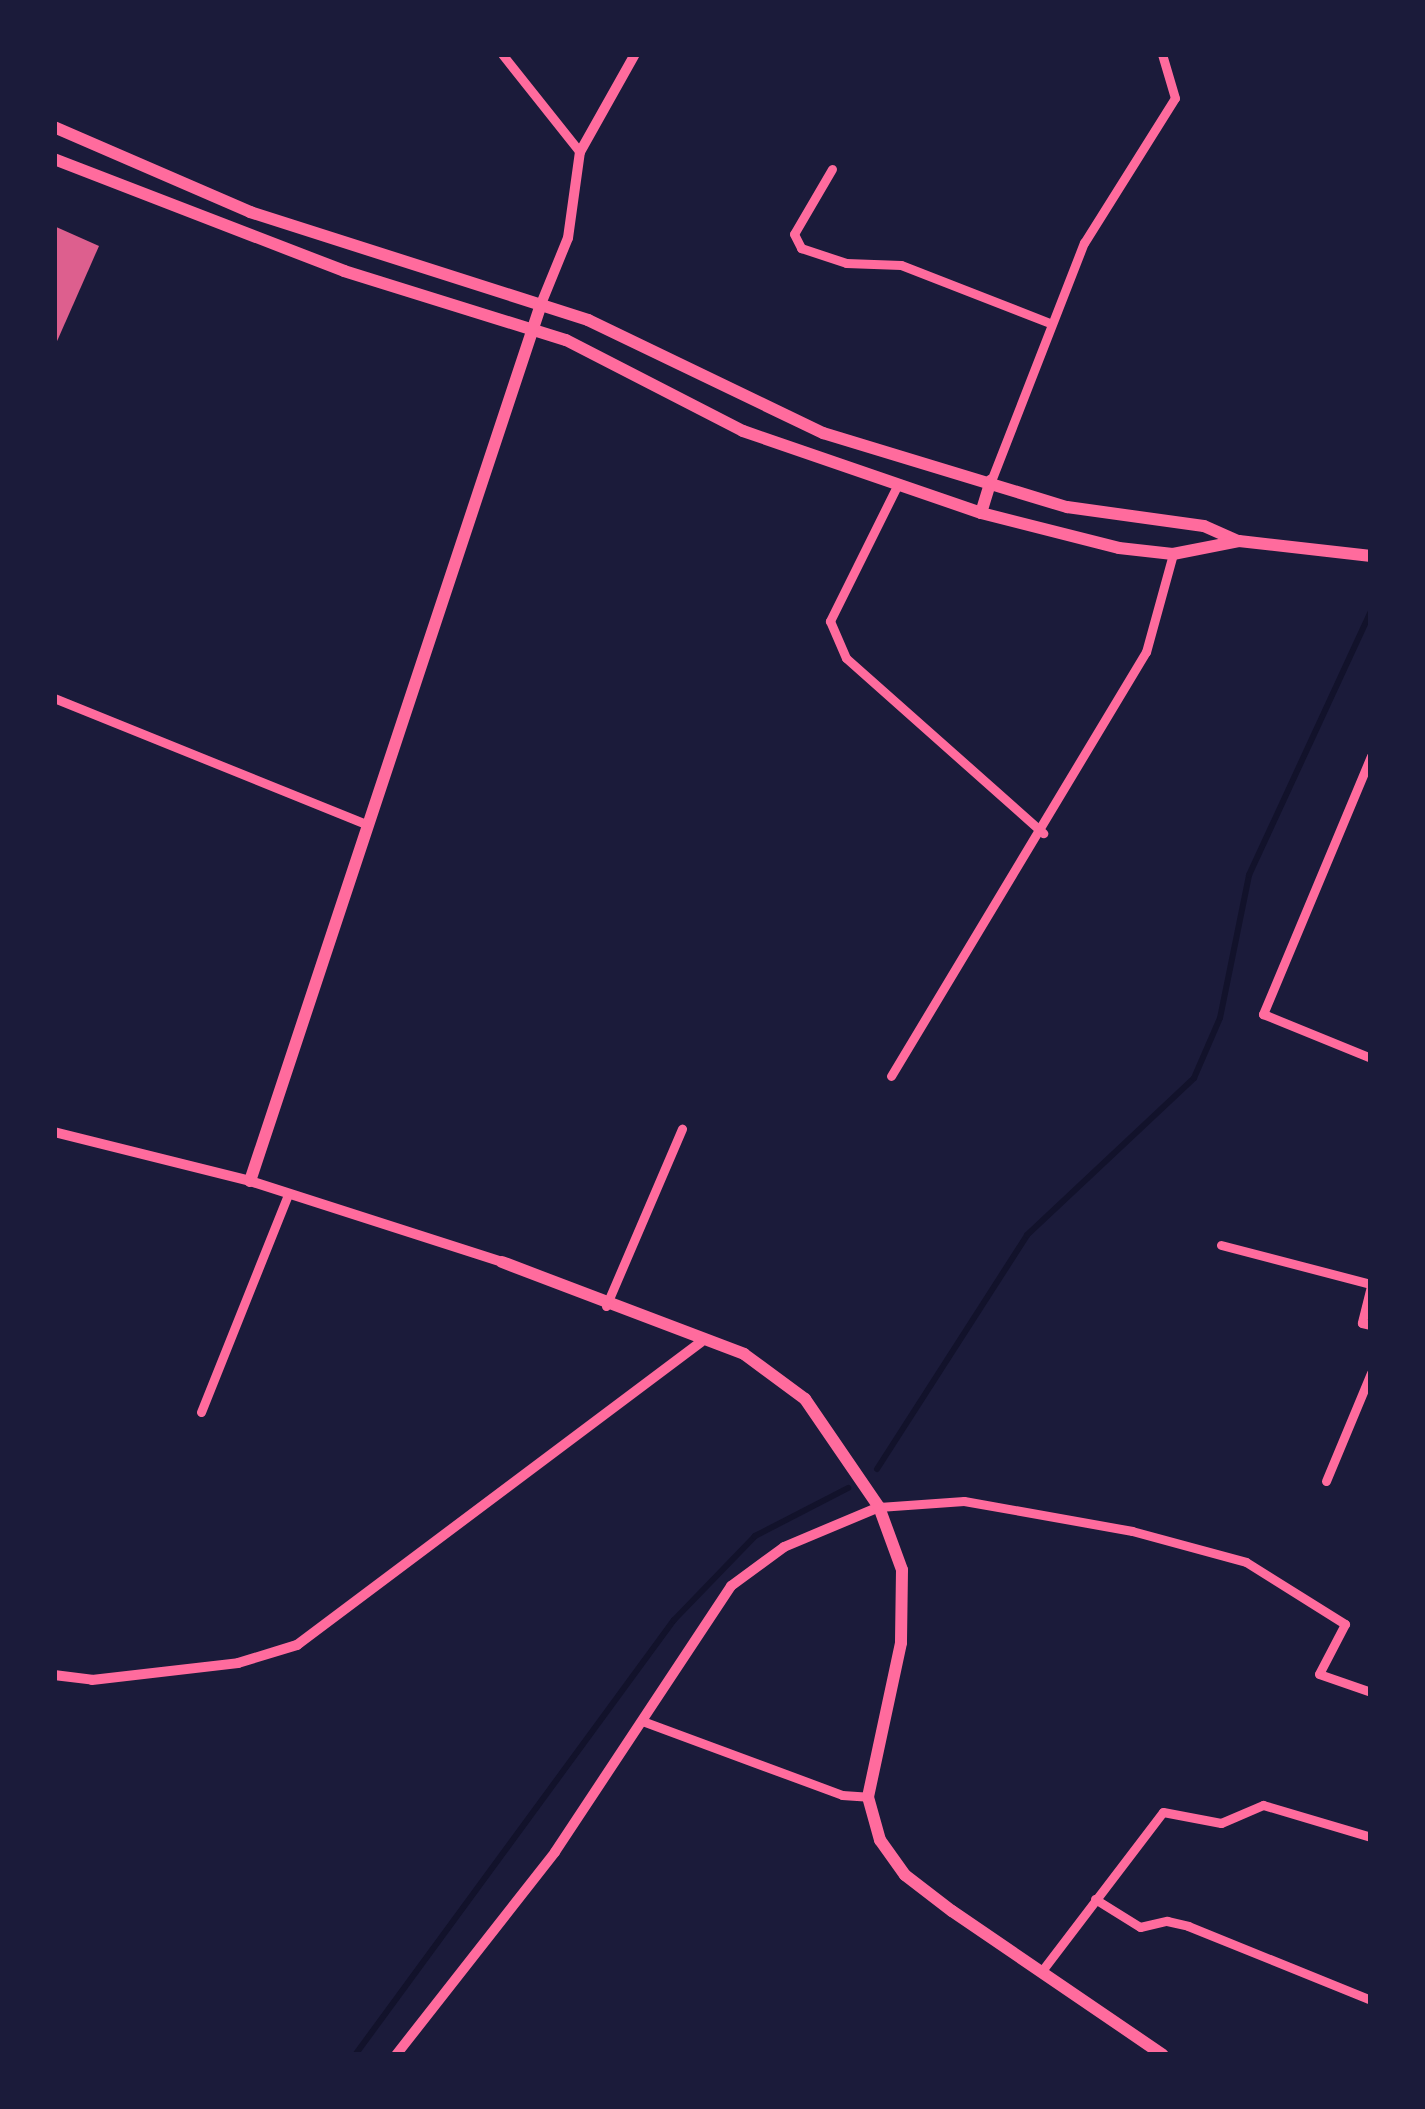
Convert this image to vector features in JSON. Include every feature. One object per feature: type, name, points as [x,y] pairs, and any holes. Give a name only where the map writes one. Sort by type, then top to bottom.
[{"type":"main road","points":[[54,127],[250,212],[414,268],[541,304],[752,405],[1111,517],[1204,526],[1239,541],[1371,556]]},
{"type":"main road","points":[[54,158],[206,221],[535,331],[743,431],[897,486],[981,513],[1173,554],[1239,541]]},
{"type":"main road","points":[[407,288],[414,268]]},
{"type":"main road","points":[[250,1181],[541,304]]},
{"type":"main road","points":[[981,513],[991,482]]},
{"type":"main road","points":[[502,1262],[606,1306],[744,1354],[805,1399],[879,1507],[902,1570],[901,1643],[868,1797],[880,1840],[905,1875],[1163,2055]]},
{"type":"street","points":[[502,54],[580,152]]},
{"type":"street","points":[[541,304],[568,238],[580,152],[635,54]]},
{"type":"street","points":[[991,482],[1084,243],[1175,98],[1162,54]]},
{"type":"street","points":[[832,169],[794,235],[801,248],[846,263],[901,265],[1050,323]]},
{"type":"street","points":[[897,486],[830,621],[847,658],[1043,833]]},
{"type":"street","points":[[891,1076],[1043,833],[1146,652],[1173,554]]},
{"type":"street","points":[[54,698],[368,825]]},
{"type":"street","points":[[1371,756],[1263,1014],[1371,1058]]},
{"type":"street","points":[[606,1306],[682,1129]]},
{"type":"street","points":[[54,1132],[250,1181],[502,1262]]},
{"type":"street","points":[[201,1412],[288,1194]]},
{"type":"street","points":[[1221,1245],[1371,1285],[1362,1323],[1371,1325]]},
{"type":"street","points":[[54,1676],[92,1680],[238,1663],[297,1645],[701,1342]]},
{"type":"street","points":[[1326,1481],[1371,1373]]},
{"type":"street","points":[[396,2055],[555,1852],[645,1722],[670,1668],[731,1586],[784,1547],[879,1507],[964,1502],[1132,1531],[1246,1562],[1345,1624],[1318,1674],[1371,1692]]},
{"type":"street","points":[[645,1722],[842,1796],[868,1797]]},
{"type":"street","points":[[1042,1972],[1163,1812],[1220,1823],[1263,1805],[1371,1837]]},
{"type":"street","points":[[1095,1899],[1140,1927],[1167,1921],[1188,1926],[1371,2000]]},
{"type":"building","points":[[54,226],[99,246],[54,348]]},
{"type":"waterway","points":[[877,1469],[1027,1235],[1194,1078],[1220,1018],[1249,875],[1370,613]]},
{"type":"waterway","points":[[355,2055],[674,1620],[755,1536],[848,1488]]}]
